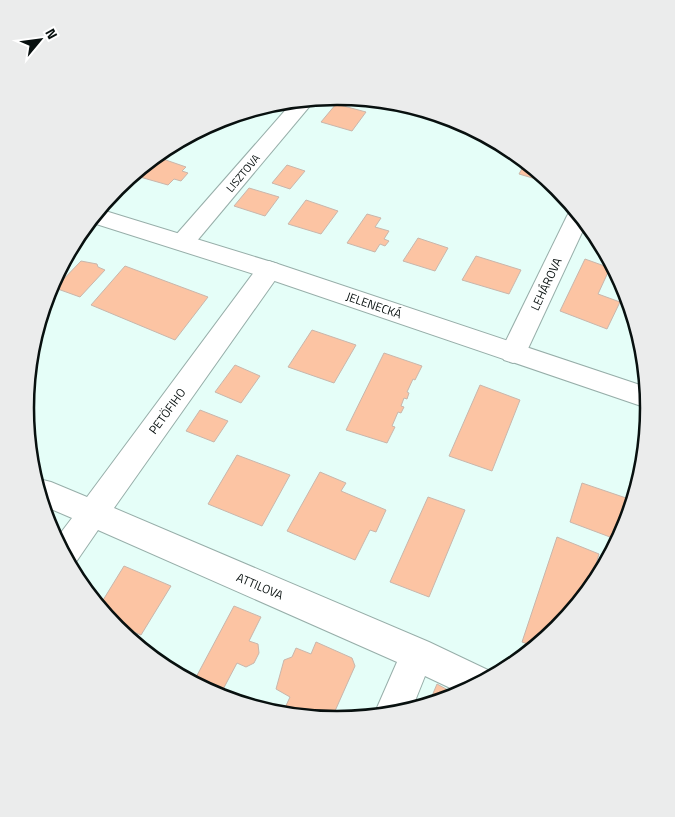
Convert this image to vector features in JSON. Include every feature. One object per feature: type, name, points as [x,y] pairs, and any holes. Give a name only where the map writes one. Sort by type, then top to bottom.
[{"type":"street","name":"LISZTOVA","points":[[183,242],[299,107]]},
{"type":"street","name":"JELENECKÁ","points":[[102,217],[269,270],[641,397]]},
{"type":"street","name":"LEHÁROVA","points":[[513,353],[576,221]]},
{"type":"street","name":"PETÖFIHO","points":[[68,548],[269,270]]},
{"type":"street","name":"ATTILOVA","points":[[46,493],[417,654],[473,681]]},
{"type":"street","points":[[396,706],[417,654]]},
{"type":"building","points":[[335,105],[366,112],[352,131],[321,122]]},
{"type":"building","points":[[164,160],[186,167],[182,171],[188,173],[181,181],[174,179],[168,185],[141,177]]},
{"type":"building","points":[[287,165],[305,171],[290,189],[272,183]]},
{"type":"building","points":[[522,168],[537,179],[519,174]]},
{"type":"building","points":[[249,188],[279,197],[265,216],[234,206]]},
{"type":"building","points":[[306,200],[338,211],[321,234],[288,224]]},
{"type":"building","points":[[367,214],[381,218],[375,227],[389,231],[384,239],[389,241],[385,246],[380,244],[375,252],[347,243]]},
{"type":"building","points":[[418,238],[448,248],[435,271],[403,261]]},
{"type":"building","points":[[476,256],[521,270],[509,294],[462,280]]},
{"type":"building","points":[[585,259],[606,267],[609,271],[598,294],[620,302],[607,329],[560,311]]},
{"type":"building","points":[[81,261],[97,264],[98,267],[105,270],[80,297],[58,289],[62,281]]},
{"type":"building","points":[[125,266],[208,297],[175,340],[91,305]]},
{"type":"building","points":[[312,330],[356,345],[334,383],[288,367]]},
{"type":"building","points":[[384,353],[422,366],[407,392],[409,393],[407,399],[404,398],[401,406],[404,407],[401,413],[398,412],[392,426],[395,427],[387,443],[346,430]]},
{"type":"building","points":[[235,365],[260,376],[241,403],[215,392]]},
{"type":"building","points":[[480,385],[520,400],[492,471],[449,456]]},
{"type":"building","points":[[200,410],[228,421],[214,442],[186,431]]},
{"type":"building","points":[[237,455],[290,475],[262,526],[208,504]]},
{"type":"building","points":[[320,472],[346,483],[341,491],[386,510],[376,532],[370,530],[355,560],[287,531]]},
{"type":"building","points":[[582,483],[627,498],[612,538],[570,522]]},
{"type":"building","points":[[428,497],[465,510],[429,597],[390,582]]},
{"type":"building","points":[[557,537],[599,554],[594,571],[566,609],[528,644],[522,642]]},
{"type":"building","points":[[124,566],[171,586],[141,635],[130,630],[103,601]]},
{"type":"building","points":[[234,606],[261,617],[249,641],[258,644],[259,653],[254,663],[246,667],[237,663],[223,690],[196,677]]},
{"type":"building","points":[[316,642],[352,658],[355,666],[335,712],[318,712],[285,707],[290,697],[276,689],[284,660],[292,657],[296,648],[311,654]]},
{"type":"building","points":[[437,684],[449,691],[435,696],[431,697]]}]
